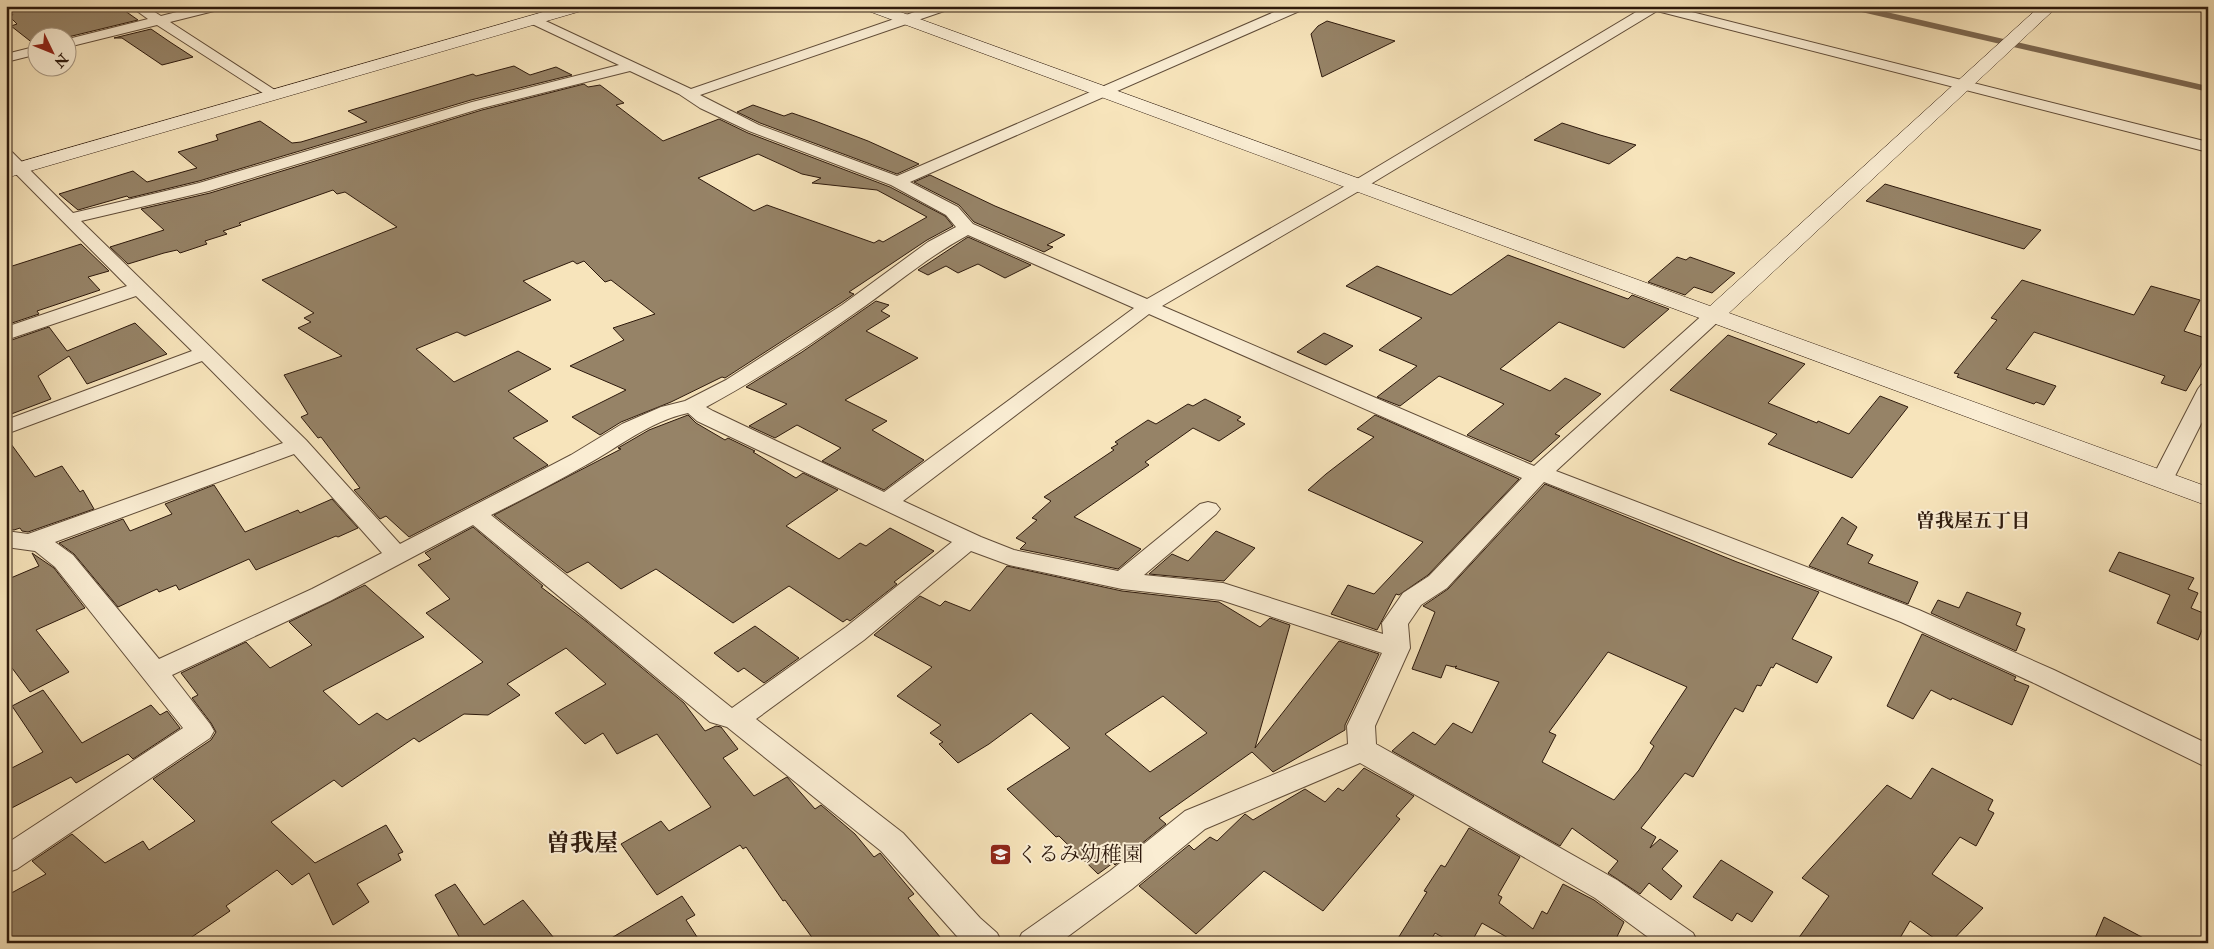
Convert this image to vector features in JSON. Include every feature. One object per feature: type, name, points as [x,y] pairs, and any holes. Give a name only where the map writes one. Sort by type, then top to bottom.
[{"type":"street","points":[[136,6],[274,94]]},
{"type":"street","points":[[78,40],[217,6]]},
{"type":"street","points":[[11,165],[274,94],[582,6]]},
{"type":"street","points":[[869,6],[2208,497]]},
{"type":"street","points":[[690,94],[945,6]]},
{"type":"street","points":[[897,182],[1299,6]]},
{"type":"street","points":[[1362,750],[1361,726],[1398,648],[1395,623],[1412,599],[1438,582],[1539,474],[1593,422],[1714,316],[1962,85],[2050,6]]},
{"type":"street","points":[[886,502],[1147,307],[1358,185],[1655,7],[2208,147]]},
{"type":"street","points":[[535,20],[690,94],[705,106],[754,128],[897,182],[952,212],[967,228],[1539,474],[1910,616],[2044,677],[2208,757]]},
{"type":"street","points":[[6,58],[28,52]]},
{"type":"street","points":[[69,219],[134,202],[203,188],[477,105],[633,66]]},
{"type":"street","points":[[11,165],[140,288],[298,446],[397,555]]},
{"type":"street","points":[[155,672],[322,595],[579,460],[630,429],[668,411],[692,406],[733,384],[849,309],[934,246],[967,228]]},
{"type":"street","points":[[6,334],[140,288]]},
{"type":"street","points":[[6,428],[205,353]]},
{"type":"street","points":[[2162,480],[2208,389]]},
{"type":"street","points":[[692,406],[705,416],[968,541],[1009,557],[1122,581],[1223,592],[1398,648]]},
{"type":"street","points":[[18,541],[298,446]]},
{"type":"street","points":[[1122,581],[1208,510]]},
{"type":"street","points":[[475,514],[720,715],[736,719],[892,842],[969,928],[986,943]]},
{"type":"street","points":[[6,860],[200,731],[155,672],[64,561],[42,544],[18,541]]},
{"type":"street","points":[[736,719],[830,653],[921,582],[968,541]]},
{"type":"street","points":[[1041,941],[1195,820],[1362,750]]},
{"type":"street","points":[[1362,750],[1606,889],[1681,943]]},
{"type":"building","points":[[6,6],[118,6],[138,20],[78,35],[78,28],[28,28],[28,39],[11,26],[17,24],[9,16],[13,15]]},
{"type":"building","points":[[1327,21],[1395,41],[1322,77],[1311,34],[1318,26]]},
{"type":"building","points":[[151,29],[193,57],[162,65],[122,38],[114,38]]},
{"type":"building","points":[[514,66],[530,75],[556,67],[572,75],[471,100],[199,181],[129,198],[127,196],[78,210],[59,194],[133,171],[147,182],[197,168],[178,152],[218,140],[216,135],[260,121],[292,143],[301,142],[367,122],[348,111],[473,74],[476,76]]},
{"type":"building","points":[[584,84],[588,87],[600,85],[624,103],[616,105],[663,141],[719,119],[748,133],[890,187],[945,216],[953,226],[927,240],[849,292],[854,294],[725,378],[722,377],[671,402],[621,422],[600,435],[572,417],[626,390],[570,366],[624,340],[613,328],[655,314],[611,280],[605,282],[584,261],[577,264],[573,261],[523,281],[551,300],[465,336],[457,332],[416,349],[454,382],[518,351],[551,369],[508,391],[548,421],[513,438],[548,465],[409,537],[386,516],[380,519],[354,490],[360,488],[321,437],[318,438],[301,417],[308,414],[284,375],[342,356],[298,328],[311,322],[304,318],[314,313],[262,280],[397,227],[345,192],[337,194],[333,190],[239,223],[241,225],[223,231],[227,234],[205,241],[207,244],[180,253],[177,250],[128,264],[110,247],[164,230],[141,209],[210,193],[482,110]],"holes":[[[758,154],[802,174],[821,178],[812,183],[877,190],[927,217],[883,242],[879,240],[874,243],[767,205],[754,211],[698,178]]]},
{"type":"building","points":[[753,105],[784,116],[792,113],[815,121],[868,141],[919,164],[897,174],[760,123],[737,112]]},
{"type":"building","points":[[1562,123],[1636,145],[1609,164],[1534,140]]},
{"type":"building","points":[[930,175],[995,206],[1065,235],[1047,245],[1053,247],[1044,252],[974,222],[959,205],[914,182]]},
{"type":"building","points":[[1885,184],[2041,230],[2024,249],[1866,201]]},
{"type":"building","points":[[968,237],[1031,265],[1005,278],[978,264],[958,273],[946,266],[928,275],[918,270]]},
{"type":"building","points":[[81,244],[109,271],[88,277],[100,290],[37,311],[39,314],[6,325],[6,268]]},
{"type":"building","points":[[1508,255],[1628,299],[1632,295],[1669,309],[1624,348],[1559,322],[1500,369],[1550,391],[1565,378],[1601,394],[1555,434],[1560,436],[1531,462],[1467,435],[1504,404],[1439,376],[1400,406],[1377,397],[1417,366],[1379,350],[1422,318],[1346,286],[1377,266],[1451,295]]},
{"type":"building","points":[[1677,257],[1686,260],[1690,257],[1735,273],[1712,293],[1694,287],[1685,295],[1648,282]]},
{"type":"building","points":[[2022,280],[2134,315],[2151,286],[2200,300],[2184,331],[2208,339],[2208,353],[2186,391],[2161,383],[2165,376],[2034,332],[2006,369],[2056,386],[2044,405],[2036,402],[2034,404],[1957,377],[1959,374],[1954,373],[1997,320],[1991,318]]},
{"type":"building","points":[[876,301],[889,305],[881,311],[890,316],[866,331],[918,358],[845,400],[887,421],[872,430],[924,460],[884,490],[822,461],[841,448],[797,425],[775,438],[749,426],[787,404],[746,387],[802,352]]},
{"type":"building","points":[[135,323],[167,354],[87,384],[69,356],[38,376],[51,399],[6,416],[6,342],[49,327],[67,351]]},
{"type":"building","points":[[1324,333],[1353,346],[1326,365],[1297,352]]},
{"type":"building","points":[[1728,335],[1805,364],[1768,403],[1817,423],[1818,421],[1849,434],[1880,396],[1908,407],[1852,478],[1768,444],[1777,434],[1670,390]]},
{"type":"building","points":[[1205,399],[1241,417],[1237,420],[1245,424],[1219,441],[1193,428],[1145,462],[1149,465],[1074,517],[1141,549],[1118,569],[1020,549],[1026,543],[1016,538],[1037,520],[1032,518],[1051,501],[1044,497],[1114,450],[1111,448],[1118,444],[1115,442],[1148,420],[1156,424],[1188,404],[1193,406]]},
{"type":"building","points":[[688,415],[696,423],[725,440],[728,438],[755,451],[753,452],[796,478],[803,473],[838,490],[786,526],[839,559],[860,543],[866,546],[890,528],[934,551],[894,582],[897,584],[850,621],[847,619],[843,622],[789,586],[733,623],[656,569],[621,589],[588,562],[567,573],[494,515],[621,449],[618,448],[649,430]]},
{"type":"building","points":[[1375,415],[1519,479],[1428,575],[1399,595],[1396,594],[1377,630],[1331,614],[1348,585],[1374,594],[1423,542],[1308,490],[1374,437],[1357,429]]},
{"type":"building","points":[[6,437],[35,477],[62,466],[80,492],[83,490],[94,509],[28,532],[22,531],[20,528],[14,530],[6,529]]},
{"type":"building","points":[[1545,484],[1737,562],[1819,592],[1792,639],[1832,657],[1817,683],[1776,663],[1773,668],[1771,667],[1761,686],[1757,685],[1743,712],[1735,708],[1693,777],[1685,773],[1641,828],[1656,837],[1650,848],[1660,839],[1678,851],[1662,869],[1682,886],[1671,900],[1649,883],[1640,894],[1608,873],[1618,861],[1572,828],[1560,846],[1392,751],[1413,732],[1435,745],[1453,723],[1472,733],[1499,682],[1455,668],[1457,666],[1446,665],[1441,678],[1412,669],[1435,612],[1423,606],[1448,589]],"holes":[[[1608,652],[1687,687],[1650,743],[1654,746],[1639,770],[1614,800],[1542,762],[1556,735],[1549,732]]]},
{"type":"building","points":[[214,485],[245,532],[298,510],[300,513],[332,499],[358,528],[256,570],[249,559],[179,590],[176,585],[159,592],[157,589],[118,607],[74,554],[59,543],[123,519],[130,531],[172,514],[165,504]]},
{"type":"building","points":[[1842,517],[1857,527],[1847,544],[1873,555],[1868,563],[1918,582],[1908,604],[1809,566]]},
{"type":"building","points":[[473,527],[543,586],[541,587],[587,622],[684,703],[705,731],[716,726],[721,727],[738,749],[723,758],[754,796],[787,777],[815,809],[821,805],[855,834],[874,857],[880,853],[914,894],[908,898],[945,943],[816,943],[785,900],[783,901],[746,847],[743,849],[740,845],[657,895],[621,844],[661,821],[669,831],[711,807],[657,734],[617,754],[603,733],[585,744],[555,713],[606,684],[566,648],[507,684],[520,695],[488,715],[464,714],[419,742],[414,738],[342,787],[334,780],[271,822],[315,863],[386,825],[403,852],[398,854],[401,860],[357,884],[369,902],[333,925],[309,873],[292,885],[277,870],[226,906],[230,911],[183,943],[6,943],[6,896],[46,874],[32,861],[72,834],[105,863],[143,841],[149,850],[195,821],[153,779],[211,740],[216,732],[192,698],[198,695],[181,673],[246,642],[270,668],[312,645],[289,622],[365,585],[424,637],[323,691],[359,725],[377,713],[387,720],[483,662],[426,613],[450,599],[418,565],[431,559],[425,553]]},
{"type":"building","points":[[1216,531],[1255,548],[1224,581],[1149,574],[1172,554],[1188,561]]},
{"type":"building","points":[[2119,552],[2194,578],[2188,589],[2198,593],[2191,608],[2208,615],[2198,640],[2157,623],[2170,595],[2109,571]]},
{"type":"building","points":[[32,553],[54,568],[85,608],[36,630],[69,672],[30,692],[6,660],[6,580],[39,566]]},
{"type":"building","points":[[1007,566],[1122,591],[1219,602],[1260,627],[1270,618],[1290,625],[1255,748],[1339,641],[1379,654],[1345,725],[1345,730],[1273,772],[1252,752],[1159,818],[1166,824],[1115,865],[1113,863],[1098,874],[1059,836],[1056,837],[1007,789],[1070,748],[1031,713],[989,744],[958,763],[939,744],[943,742],[930,733],[941,725],[897,696],[932,667],[874,635],[920,596],[940,606],[945,601],[970,611]],"holes":[[[1163,696],[1207,733],[1150,772],[1105,734]]]},
{"type":"building","points":[[1967,592],[2021,613],[2016,625],[2025,629],[2016,651],[1931,613],[1938,600],[1959,608]]},
{"type":"building","points":[[755,626],[799,658],[764,683],[744,668],[738,672],[714,653]]},
{"type":"building","points":[[1922,634],[2016,677],[2014,680],[2029,686],[2012,725],[1931,690],[1913,719],[1887,706]]},
{"type":"building","points":[[43,690],[82,743],[151,705],[160,715],[167,711],[180,728],[133,759],[128,754],[76,783],[71,777],[6,811],[6,771],[43,752],[12,706]]},
{"type":"building","points":[[1364,768],[1414,796],[1396,816],[1400,819],[1323,911],[1264,871],[1196,934],[1139,886],[1189,845],[1194,850],[1210,837],[1217,841],[1245,814],[1253,820],[1305,789],[1325,802],[1338,788],[1343,791]]},
{"type":"building","points":[[1932,768],[1993,800],[1988,810],[1994,813],[1976,846],[1960,837],[1932,874],[1983,908],[1950,943],[1941,943],[1910,921],[1897,943],[1795,943],[1829,896],[1802,878],[1887,785],[1911,799]]},
{"type":"building","points":[[1469,828],[1520,857],[1498,895],[1502,897],[1499,903],[1533,929],[1542,911],[1547,914],[1563,884],[1594,900],[1624,922],[1614,943],[1517,943],[1482,923],[1471,943],[1453,943],[1435,933],[1429,943],[1395,943],[1427,892],[1424,891],[1441,865],[1445,867]]},
{"type":"building","points":[[1721,860],[1773,892],[1752,922],[1737,913],[1732,921],[1693,897]]},
{"type":"building","points":[[455,884],[484,925],[523,900],[558,943],[457,943],[461,940],[435,895]]},
{"type":"building","points":[[682,896],[695,915],[686,920],[701,943],[603,943]]},
{"type":"building","points":[[2104,917],[2153,943],[2093,943]]},
{"type":"waterway","points":[[1848,6],[2208,89]]},
{"type":"place","name":"くるみ幼稚園","points":[[1001,854]]},
{"type":"district","name":"曽我屋五丁目","points":[[1973,521]]},
{"type":"district","name":"曽我屋","points":[[582,843]]}]
